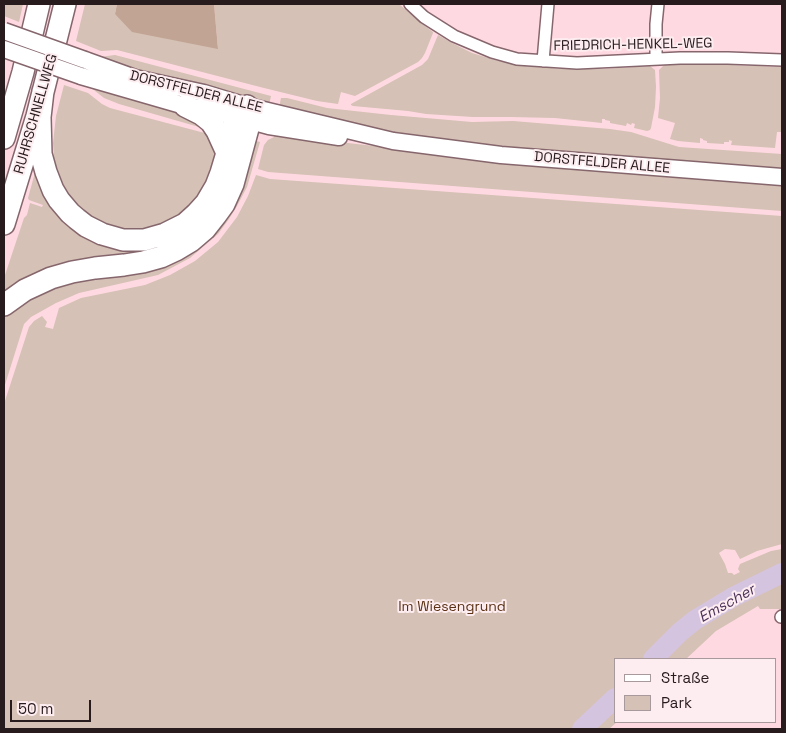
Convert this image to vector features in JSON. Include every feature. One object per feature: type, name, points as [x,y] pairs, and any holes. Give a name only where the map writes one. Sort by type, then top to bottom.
[{"type":"highway","name":"RUHRSCHNELLWEG","points":[[4,138],[23,72],[39,4]]},
{"type":"highway","name":"RUHRSCHNELLWEG","points":[[4,224],[26,153],[65,4]]},
{"type":"highway","points":[[43,91],[40,117],[41,154],[53,190],[70,213],[86,226],[102,234],[123,240],[144,240],[165,234],[185,224],[196,214],[206,203],[219,180],[227,153],[244,115]]},
{"type":"highway","points":[[185,106],[201,114],[211,122],[220,136],[227,153]]},
{"type":"highway","points":[[4,305],[25,290],[51,278],[80,270],[124,265],[161,257],[176,250],[205,229],[224,204],[236,176],[244,115]]},
{"type":"main road","name":"DORSTFELDER ALLEE","points":[[4,31],[135,78],[204,93],[244,115]]},
{"type":"main road","name":"DORSTFELDER ALLEE","points":[[4,49],[81,76],[185,106],[393,141],[501,155],[782,177]]},
{"type":"street","name":"FRIEDRICH-HENKEL-WEG","points":[[410,4],[424,17],[454,36],[492,52],[517,59],[577,63],[728,58],[782,60]]},
{"type":"street","points":[[543,61],[548,4]]},
{"type":"street","points":[[656,60],[658,4]]},
{"type":"green space","points":[[4,4],[23,4],[19,22],[4,16]]},
{"type":"green space","points":[[85,4],[117,4],[115,14],[218,48],[214,4],[399,4],[433,33],[425,53],[418,62],[355,96],[341,92],[338,104],[317,101],[117,50],[101,51],[76,41]]},
{"type":"green space","points":[[438,35],[472,53],[498,61],[525,65],[560,69],[650,66],[655,70],[656,87],[651,128],[647,131],[634,128],[635,124],[632,123],[631,125],[627,123],[626,126],[610,123],[610,121],[605,119],[602,119],[602,123],[555,118],[473,117],[426,114],[351,105],[422,65],[428,59]]},
{"type":"green space","points":[[115,55],[271,96],[269,105],[192,86],[119,65],[99,57]]},
{"type":"green space","points":[[707,64],[782,67],[782,132],[777,132],[775,148],[731,145],[732,141],[729,140],[729,142],[724,142],[724,144],[707,143],[707,141],[700,138],[700,143],[670,139],[675,123],[658,118],[660,98],[659,70],[664,65]]},
{"type":"green space","points":[[64,85],[88,93],[110,108],[216,136],[220,150],[196,207],[157,232],[115,233],[73,209],[55,172],[53,143],[56,116]]},
{"type":"green space","points":[[90,87],[191,115],[206,127],[199,127],[119,104],[104,98]]},
{"type":"green space","points":[[281,98],[327,108],[391,115],[472,122],[513,121],[610,129],[631,132],[679,147],[782,154],[782,171],[561,155],[422,137],[334,121],[279,108]]},
{"type":"green space","points":[[274,132],[313,139],[555,166],[782,183],[782,211],[268,172],[258,169],[264,145],[274,137]]},
{"type":"green space","points":[[253,140],[260,142],[247,187],[218,234],[190,258],[158,275],[79,293],[31,317],[24,324],[4,388],[4,315],[45,286],[148,266]]},
{"type":"green space","points":[[36,169],[77,227],[183,239],[4,298],[4,278],[30,203],[42,207],[43,205],[28,198]]},
{"type":"green space","name":"Im Wiesengrund","points":[[256,175],[270,179],[782,216],[782,544],[757,551],[740,559],[735,550],[725,549],[719,553],[728,573],[734,575],[740,572],[738,569],[740,564],[771,551],[782,549],[782,609],[760,609],[758,606],[716,631],[687,658],[614,658],[614,723],[616,723],[609,729],[4,729],[4,404],[29,327],[42,316],[47,322],[45,327],[53,329],[59,308],[81,298],[145,285],[170,275],[195,261],[218,242],[237,217]]},
{"type":"shaded area","points":[[117,4],[214,4],[218,49],[132,32],[115,14]]},
{"type":"waterway","name":"Emscher","points":[[654,658],[695,620],[733,597],[782,573]]},
{"type":"waterway","name":"Emscher","points":[[582,729],[614,699]]}]
